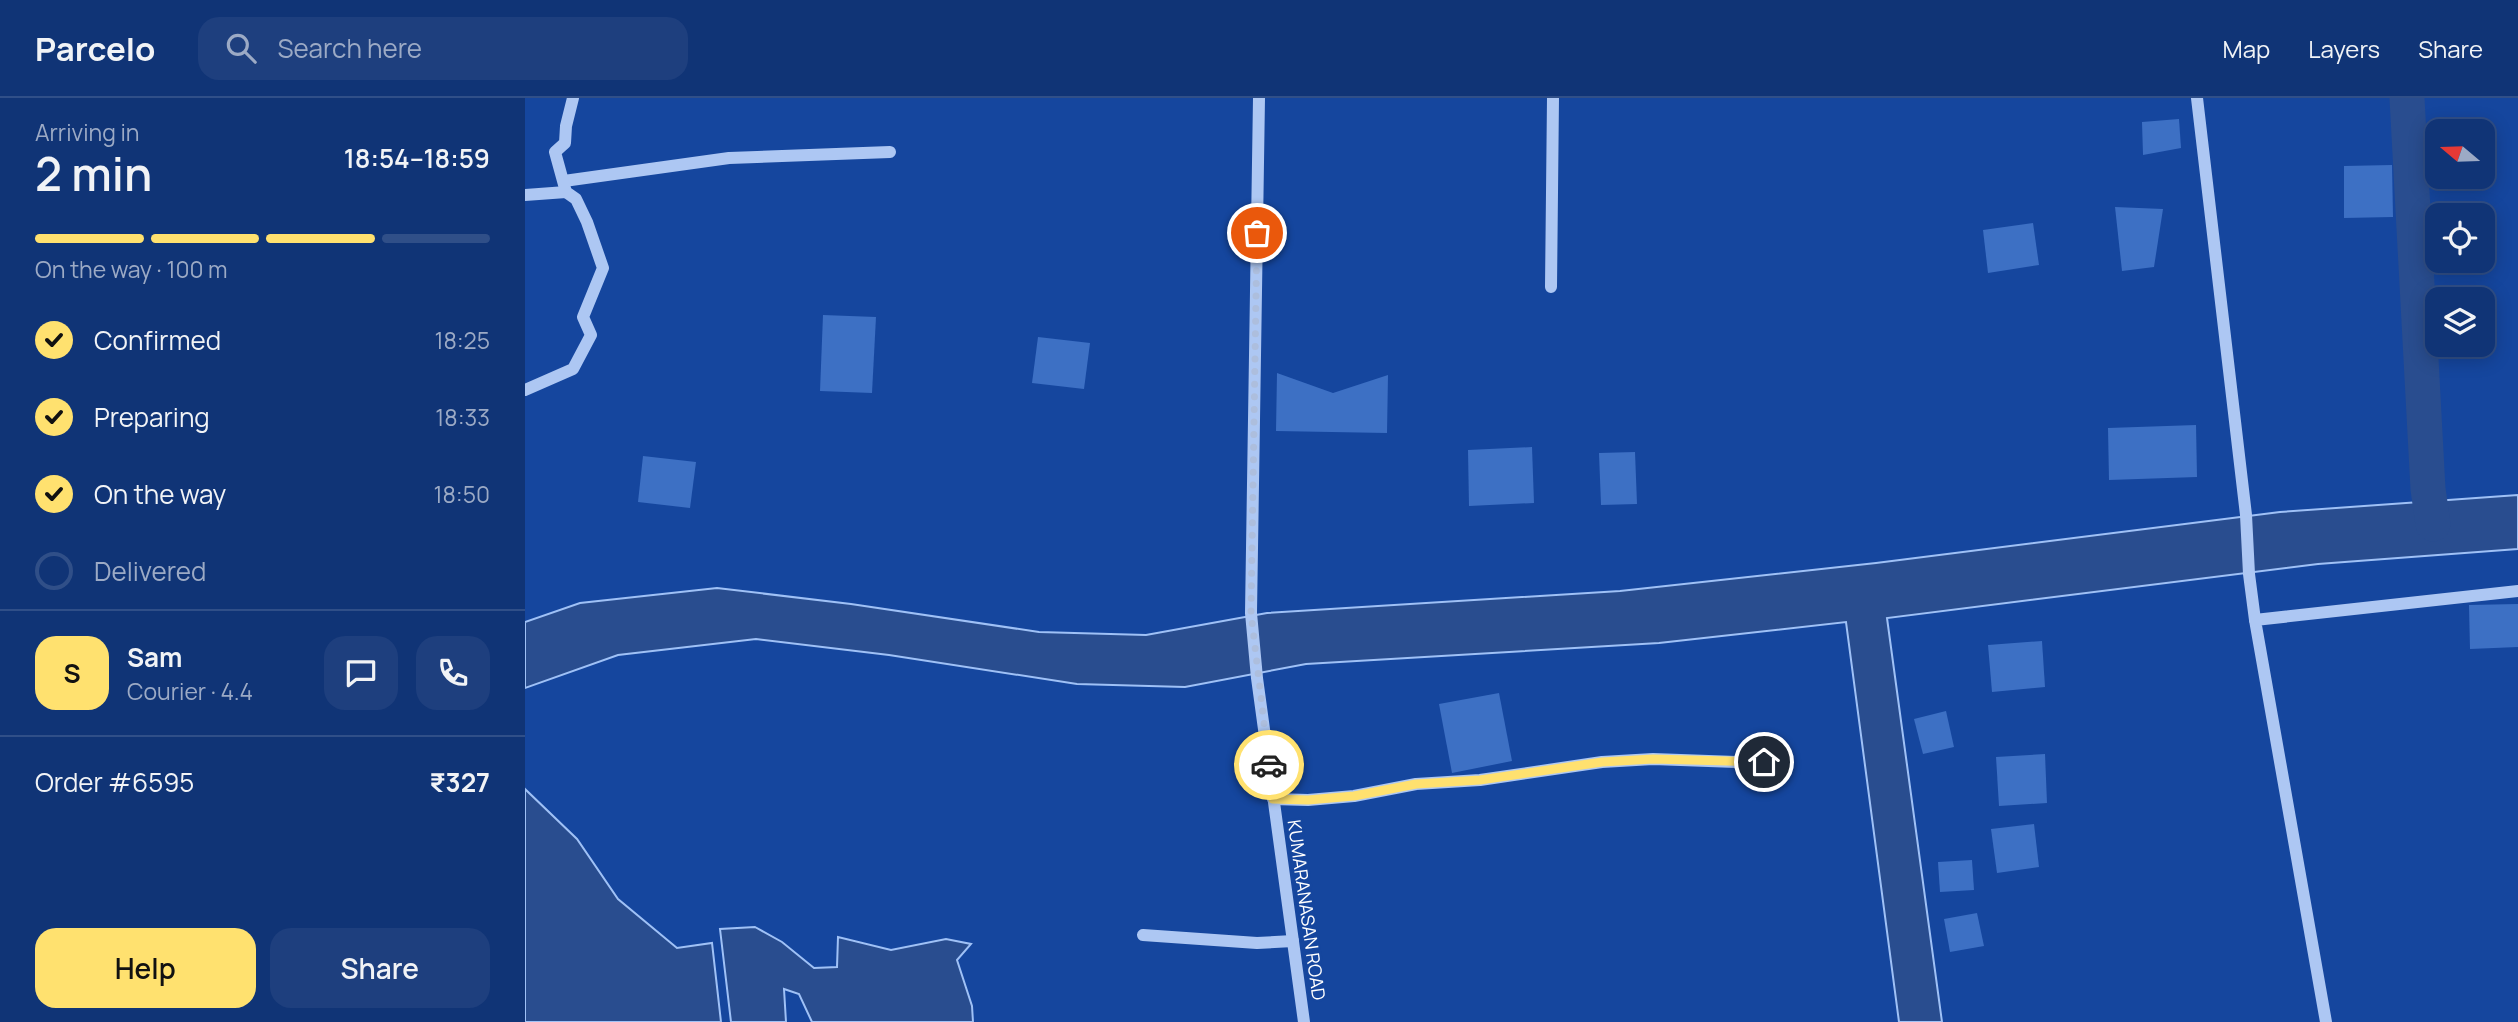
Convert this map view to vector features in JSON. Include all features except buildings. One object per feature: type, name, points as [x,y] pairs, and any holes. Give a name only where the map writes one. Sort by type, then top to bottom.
[{"type":"street","points":[[525,390],[573,369],[591,335],[583,317],[603,268],[587,222],[576,199],[565,186],[555,152],[565,144],[573,98]]},
{"type":"street","name":"KUMARANASAN ROAD","points":[[1259,98],[1251,613],[1257,678],[1304,1022]]},
{"type":"street","points":[[1551,287],[1553,98]]},
{"type":"street","points":[[2197,98],[2246,515],[2249,575],[2255,620],[2326,1022]]},
{"type":"street","points":[[525,195],[729,158],[890,152]]},
{"type":"street","points":[[2255,620],[2518,591]]},
{"type":"street","points":[[1273,799],[1308,800],[1354,796],[1416,784],[1480,780],[1602,762],[1653,759],[1764,762]]},
{"type":"street","points":[[1143,935],[1257,943],[1293,941]]},
{"type":"water","points":[[2518,495],[2518,549],[2318,564],[1887,618],[1942,1022],[1899,1022],[1846,622],[1659,643],[1306,664],[1185,687],[1077,684],[889,655],[756,639],[618,655],[525,688],[525,622],[580,603],[717,588],[851,604],[1039,632],[1146,635],[1267,613],[1620,591],[1876,563],[2280,512]]},
{"type":"water","points":[[525,789],[577,839],[618,899],[677,948],[712,943],[721,1022],[525,1022]]},
{"type":"water","points":[[755,927],[782,942],[814,968],[837,967],[838,937],[891,950],[946,939],[971,944],[957,960],[972,1006],[973,1022],[812,1022],[799,994],[784,989],[786,1022],[731,1022],[720,929]]},
{"type":"waterway","points":[[2407,98],[2428,489],[2433,524]]},
{"type":"way so far","points":[[1257,233],[1251,613],[1269,765]]},
{"type":"route","points":[[1269,765],[1273,799],[1308,800],[1354,796],[1416,784],[1480,780],[1602,762],[1653,759],[1764,762]]}]
